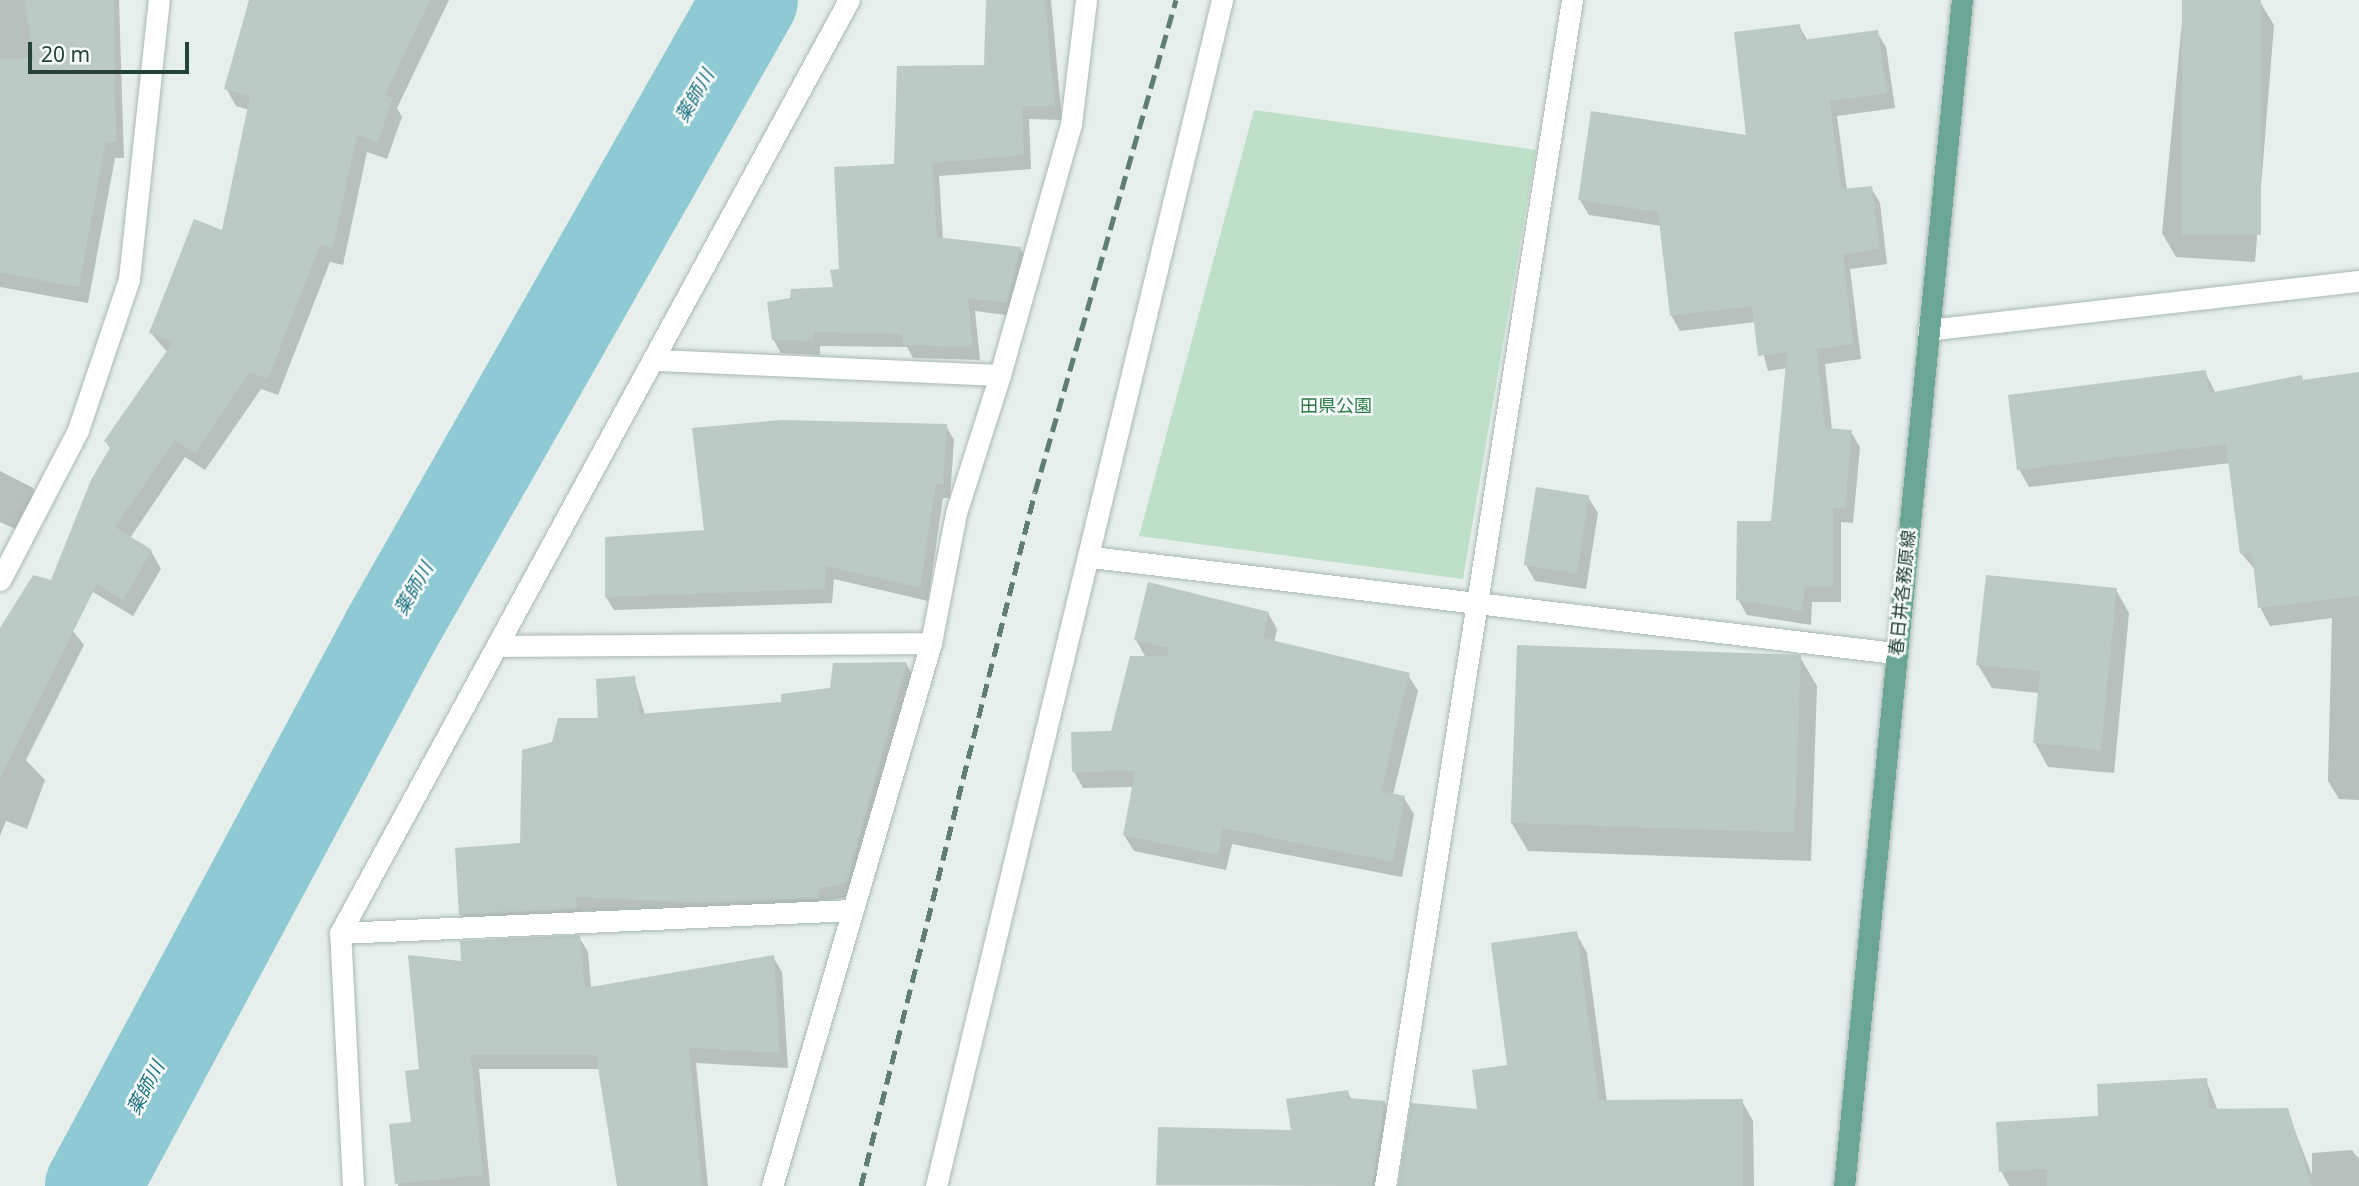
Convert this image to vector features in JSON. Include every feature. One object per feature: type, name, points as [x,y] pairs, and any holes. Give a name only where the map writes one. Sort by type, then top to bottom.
[{"type":"main road","name":"春日井各務原線","points":[[1844,1186],[1962,0]]},
{"type":"street","points":[[0,580],[78,430],[129,279],[159,0]]},
{"type":"street","points":[[353,1186],[340,933],[501,646],[849,0]]},
{"type":"street","points":[[772,1186],[931,643],[957,513],[1000,375],[1071,124],[1086,0]]},
{"type":"street","points":[[936,1186],[1092,557],[1222,0]]},
{"type":"street","points":[[1385,1186],[1481,606],[1572,0]]},
{"type":"street","points":[[1928,330],[2359,281]]},
{"type":"street","points":[[657,360],[1000,375]]},
{"type":"street","points":[[1092,557],[1481,606],[1895,653]]},
{"type":"street","points":[[501,646],[931,643]]},
{"type":"street","points":[[340,933],[852,910]]},
{"type":"green space","name":"田県公園","points":[[1254,110],[1536,150],[1463,579],[1139,536]]},
{"type":"building","points":[[24,0],[114,0],[116,142],[106,142],[79,287],[0,273],[0,59],[34,58]]},
{"type":"building","points":[[249,0],[430,0],[385,95],[393,98],[378,142],[357,135],[333,248],[320,245],[268,379],[250,372],[195,453],[175,440],[115,527],[152,550],[123,600],[97,584],[0,778],[0,628],[33,575],[51,580],[91,480],[111,446],[104,441],[173,342],[149,333],[194,219],[222,230],[250,96],[224,89]]},
{"type":"building","points":[[986,0],[1045,0],[1055,106],[1022,106],[1024,155],[932,163],[937,237],[1021,247],[1007,303],[968,298],[973,347],[903,345],[902,334],[813,332],[813,341],[772,340],[767,302],[790,298],[791,289],[833,287],[830,270],[839,269],[834,167],[894,164],[897,66],[984,65]]},
{"type":"building","points":[[2182,0],[2261,0],[2261,235],[2182,235]]},
{"type":"building","points":[[1800,24],[1802,40],[1878,30],[1887,93],[1830,101],[1841,189],[1872,186],[1880,249],[1843,254],[1853,344],[1817,349],[1825,428],[1852,430],[1845,509],[1833,508],[1833,587],[1804,587],[1803,611],[1736,600],[1737,521],[1771,521],[1787,352],[1758,356],[1752,306],[1670,316],[1658,212],[1578,200],[1591,111],[1746,135],[1734,32]]},
{"type":"building","points":[[2206,370],[2209,393],[2302,375],[2303,380],[2359,372],[2359,596],[2258,608],[2252,553],[2240,554],[2226,444],[2017,470],[2008,395]]},
{"type":"building","points":[[781,420],[947,424],[943,484],[936,484],[920,588],[826,566],[825,589],[605,597],[605,537],[704,530],[692,428]]},
{"type":"building","points":[[1536,487],[1589,495],[1577,573],[1524,565]]},
{"type":"building","points":[[1986,575],[2117,588],[2101,750],[2033,743],[2040,671],[1976,665]]},
{"type":"building","points":[[1148,582],[1269,612],[1263,638],[1410,673],[1381,791],[1405,796],[1393,862],[1223,828],[1218,855],[1123,835],[1135,771],[1072,772],[1071,732],[1111,731],[1130,656],[1167,656],[1168,648],[1134,640]]},
{"type":"building","points":[[1517,645],[1801,655],[1795,833],[1511,823]]},
{"type":"building","points":[[907,662],[847,882],[819,889],[818,898],[707,903],[576,897],[577,909],[459,915],[455,848],[520,843],[522,750],[552,742],[558,718],[598,718],[596,679],[635,676],[640,714],[781,702],[781,694],[830,688],[833,663]]},
{"type":"building","points":[[1577,931],[1599,1100],[1743,1099],[1743,1186],[1398,1186],[1411,1103],[1477,1109],[1472,1070],[1507,1065],[1491,943]]},
{"type":"building","points":[[580,935],[585,988],[774,955],[780,1053],[689,1048],[702,1186],[617,1186],[596,1055],[471,1055],[483,1175],[395,1184],[389,1124],[411,1122],[405,1071],[419,1069],[408,955],[461,961],[460,941]]},
{"type":"building","points":[[2207,1078],[2209,1109],[2288,1108],[2312,1186],[2047,1186],[2046,1169],[1999,1172],[1996,1122],[2098,1116],[2097,1084]]},
{"type":"building","points":[[1348,1090],[1349,1098],[1385,1101],[1372,1186],[1156,1185],[1158,1127],[1291,1130],[1286,1099]]},
{"type":"waterway","name":"薬師川","points":[[93,1186],[390,632],[750,0]]},
{"type":"railway","points":[[861,1186],[1035,492],[1176,0]]}]
